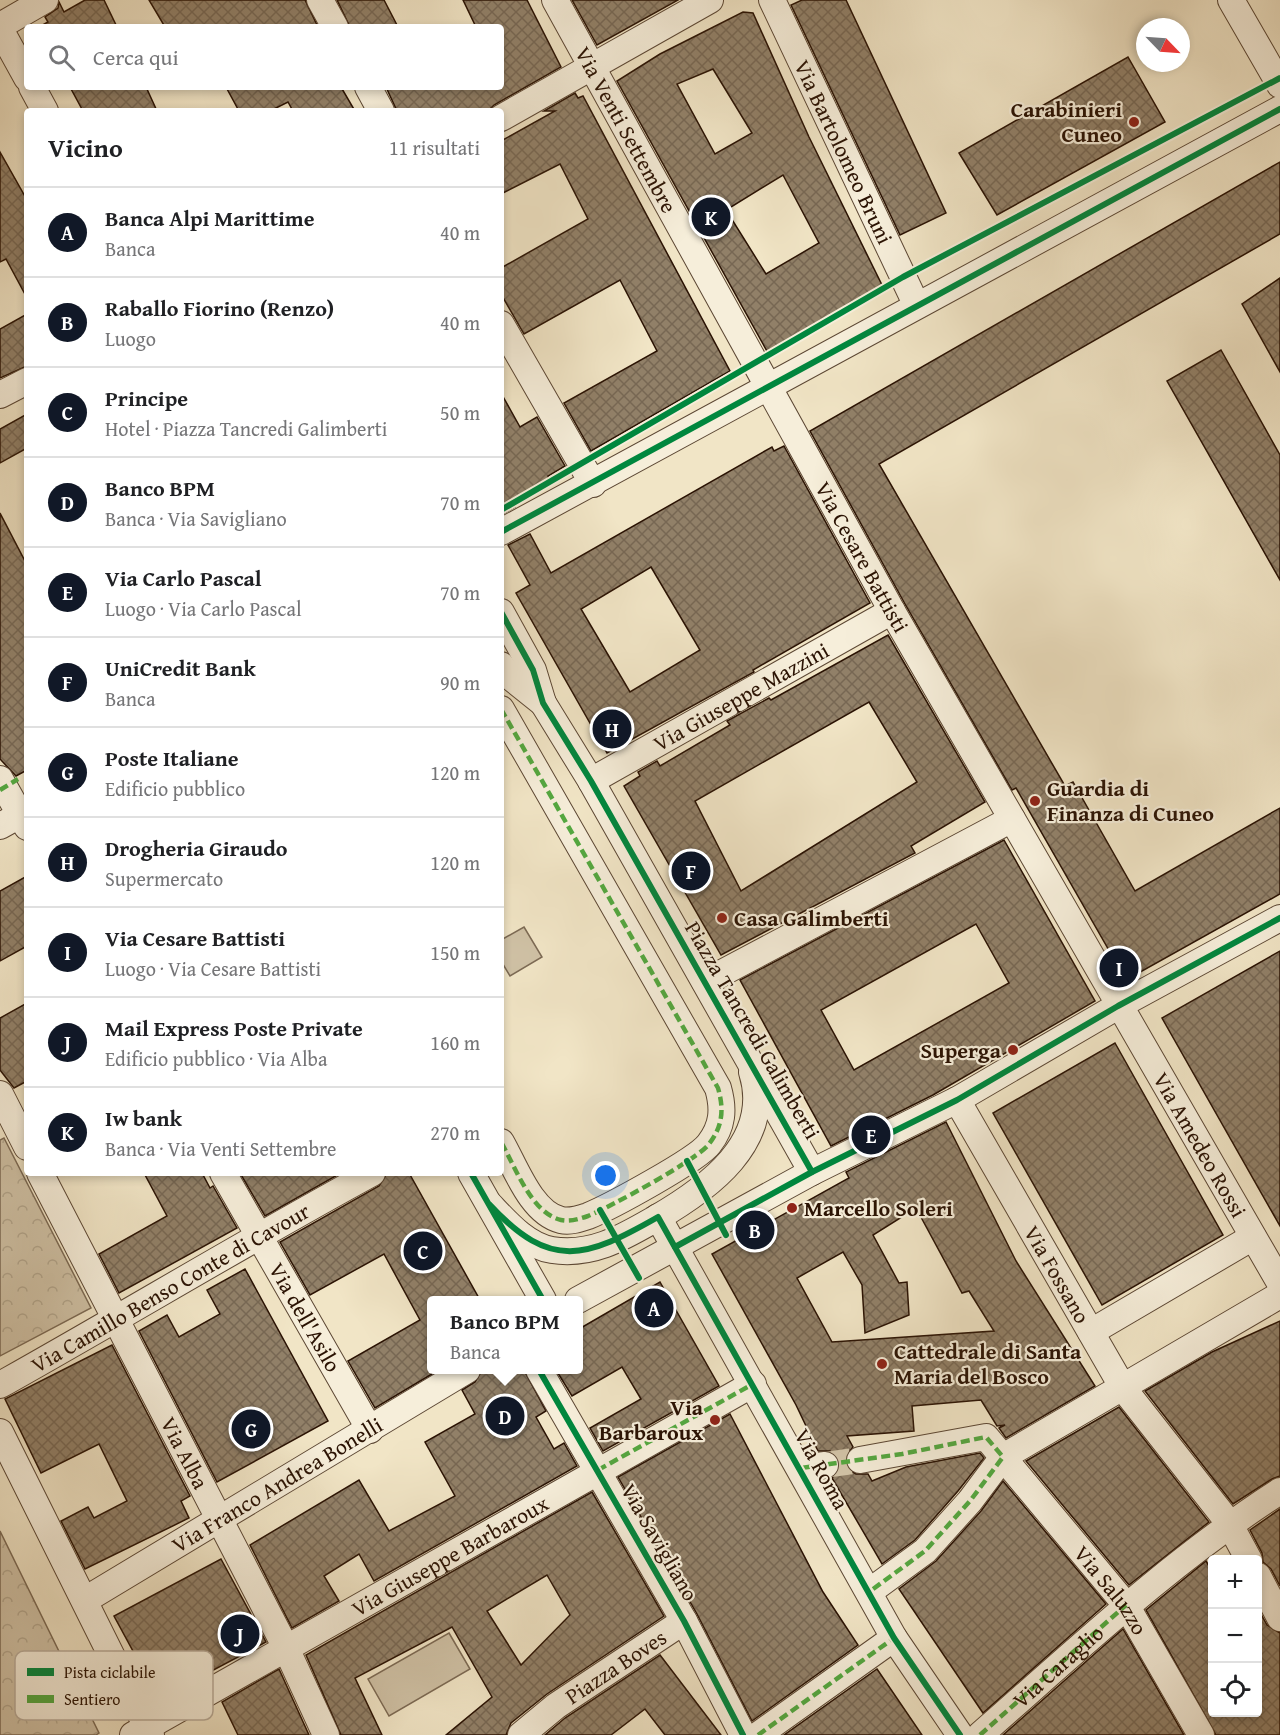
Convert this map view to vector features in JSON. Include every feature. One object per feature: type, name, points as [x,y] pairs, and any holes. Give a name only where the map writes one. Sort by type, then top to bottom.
[{"type":"street","points":[[24,72],[0,28],[45,0]]},
{"type":"street","points":[[320,0],[333,24]]},
{"type":"street","name":"Via Venti Settembre","points":[[555,0],[768,387]]},
{"type":"street","points":[[504,116],[710,0]]},
{"type":"street","name":"Via Bartolomeo Bruni","points":[[772,0],[916,304]]},
{"type":"street","points":[[1231,0],[1280,85]]},
{"type":"street","points":[[34,90],[43,108]]},
{"type":"street","points":[[370,90],[379,108]]},
{"type":"street","points":[[504,530],[593,484],[916,304],[1280,109]]},
{"type":"street","points":[[504,329],[593,484]]},
{"type":"street","points":[[0,395],[24,383]]},
{"type":"street","name":"Via Cesare Battisti","points":[[768,387],[891,611],[1118,1006]]},
{"type":"street","name":"Via Giuseppe Mazzini","points":[[591,781],[891,611]]},
{"type":"street","name":"Piazza Tancredi Galimberti","points":[[504,617],[533,670],[543,703],[591,781],[812,1172],[583,1297]]},
{"type":"street","name":"Piazza Tancredi Galimberti","points":[[504,669],[543,703]]},
{"type":"street","points":[[504,714],[718,1088],[723,1105],[717,1131],[699,1154],[600,1210],[574,1221],[560,1220],[544,1211],[530,1194],[504,1147]]},
{"type":"street","points":[[0,779],[19,820]]},
{"type":"street","points":[[705,982],[1012,819]]},
{"type":"street","points":[[812,1172],[957,1100],[1118,1006],[1280,918]]},
{"type":"street","name":"Via Amedeo Rossi","points":[[1118,1006],[1280,1283]]},
{"type":"street","name":"Piazza Tancredi Galimberti","points":[[490,1205],[510,1227],[527,1240],[550,1250],[576,1251],[602,1247],[658,1217],[702,1190],[725,1170],[741,1146],[752,1124],[756,1097],[747,1055]]},
{"type":"street","name":"Via Fossano","points":[[957,1100],[1123,1388],[1229,1523],[1246,1555]]},
{"type":"street","points":[[9,1106],[24,1140]]},
{"type":"street","name":"Via Alba","points":[[42,1176],[286,1648],[326,1735]]},
{"type":"street","name":"Via dell'Asilo","points":[[225,1176],[370,1430]]},
{"type":"street","name":"Via Camillo Benso Conte di Cavour","points":[[0,1385],[116,1320],[257,1236],[367,1176]]},
{"type":"street","name":"Piazza Tancredi Galimberti","points":[[473,1176],[541,1296]]},
{"type":"street","name":"Via Roma","points":[[658,1217],[753,1384],[813,1467],[869,1592],[894,1638],[960,1735]]},
{"type":"street","points":[[1091,1332],[1253,1237]]},
{"type":"street","points":[[869,1592],[925,1551],[970,1501],[1003,1457],[1280,1295]]},
{"type":"street","name":"Via Franco Andrea Bonelli","points":[[85,1600],[461,1374]]},
{"type":"street","name":"Via Savigliano","points":[[541,1374],[684,1621],[743,1735]]},
{"type":"street","name":"Via Giuseppe Barbaroux","points":[[213,1691],[598,1470],[753,1384]]},
{"type":"street","points":[[0,1431],[85,1600],[108,1651]]},
{"type":"street","name":"Via Saluzzo","points":[[860,1460],[986,1437],[1126,1605],[1201,1735]]},
{"type":"street","name":"Via Caraglio","points":[[980,1735],[1126,1605],[1229,1523],[1280,1491]]},
{"type":"street","points":[[1262,1585],[1280,1617]]},
{"type":"street","name":"Piazza Boves","points":[[520,1735],[556,1706],[684,1621]]},
{"type":"street","points":[[758,1735],[894,1638]]},
{"type":"street","name":"Via Giuseppe Barbaroux","points":[[144,1732],[164,1720]]},
{"type":"green space","points":[[524,927],[542,957],[510,976],[504,966],[504,938]]},
{"type":"green space","points":[[4,1138],[91,1308],[0,1356],[0,1140]]},
{"type":"green space","points":[[0,1531],[59,1651],[15,1651],[15,1720],[93,1720],[99,1733],[96,1735],[0,1735]]},
{"type":"green space","points":[[449,1633],[470,1669],[389,1716],[368,1679]]},
{"type":"building","points":[[85,0],[104,0],[116,24],[44,24],[48,22],[45,17],[58,8],[59,2],[64,12]]},
{"type":"building","points":[[149,0],[305,0],[317,24],[163,24]]},
{"type":"building","points":[[337,0],[384,0],[396,24],[349,24]]},
{"type":"building","points":[[463,0],[527,0],[561,67],[491,108],[396,108],[387,90],[504,90],[504,24],[475,24]]},
{"type":"building","points":[[572,0],[678,0],[597,45]]},
{"type":"building","points":[[802,0],[846,0],[946,213],[900,235],[791,5]]},
{"type":"building","points":[[743,12],[753,13],[809,137],[882,285],[768,353],[617,81],[660,54]],"holes":[[[713,69],[752,133],[715,154],[677,84]],[[783,175],[819,243],[766,274],[726,210]]]},
{"type":"building","points":[[1128,57],[1165,122],[997,215],[959,153]]},
{"type":"building","points":[[72,90],[147,90],[156,108],[81,108]]},
{"type":"building","points":[[228,90],[343,90],[353,108],[291,108],[288,102],[276,108],[237,108]]},
{"type":"building","points":[[575,93],[578,98],[583,96],[730,371],[591,451],[564,403],[657,351],[620,280],[524,334],[504,299],[504,266],[588,219],[560,164],[504,192],[504,139],[555,111],[544,111]]},
{"type":"building","points":[[0,152],[24,195],[24,292],[6,259],[0,262]]},
{"type":"building","points":[[1280,162],[1280,234],[879,464],[1065,786],[1073,782],[1135,891],[1280,808],[1280,894],[1126,980],[1016,788],[1012,790],[905,604],[810,431]]},
{"type":"building","points":[[1280,278],[1280,372],[1242,304]]},
{"type":"building","points":[[24,316],[24,367],[0,378],[0,329]]},
{"type":"building","points":[[1221,350],[1280,455],[1280,580],[1167,381]]},
{"type":"building","points":[[504,398],[520,427],[537,417],[565,466],[548,476],[549,480],[512,501],[515,507],[504,513]]},
{"type":"building","points":[[24,416],[24,450],[0,463],[0,429]]},
{"type":"building","points":[[784,446],[870,603],[753,670],[754,672],[607,753],[516,593],[530,585],[508,545],[530,534],[551,573],[772,447],[774,451]],"holes":[[[651,567],[700,650],[630,692],[581,609]]]},
{"type":"building","points":[[0,513],[24,559],[24,772],[16,776],[0,759]]},
{"type":"building","points":[[888,635],[985,802],[911,846],[915,853],[721,955],[624,786],[640,776],[638,772],[657,761],[660,766],[730,725],[727,721],[769,698],[771,700]],"holes":[[[869,702],[917,782],[741,891],[695,801]]]},
{"type":"building","points":[[1004,840],[1095,1001],[933,1095],[831,1146],[740,980]],"holes":[[[976,924],[1009,983],[854,1070],[821,1010]]]},
{"type":"building","points":[[24,878],[24,948],[0,961],[0,891]]},
{"type":"building","points":[[1280,951],[1280,1226],[1162,1018]]},
{"type":"building","points":[[24,1005],[24,1083],[14,1088],[0,1070],[0,1018]]},
{"type":"building","points":[[1115,1043],[1223,1235],[1102,1305],[993,1113]]},
{"type":"building","points":[[946,1122],[1016,1261],[1095,1386],[1006,1438],[999,1428],[1005,1425],[997,1426],[981,1400],[912,1406],[914,1431],[847,1436],[853,1447],[846,1456],[848,1469],[856,1474],[868,1474],[872,1481],[906,1467],[980,1453],[984,1458],[915,1540],[882,1564],[832,1478],[839,1470],[837,1456],[830,1451],[818,1451],[796,1405],[712,1254],[849,1178],[846,1172]],"holes":[[[916,1208],[962,1293],[969,1291],[994,1331],[832,1342],[797,1278],[843,1252],[862,1285],[865,1333],[909,1315],[907,1282],[899,1283],[873,1235]]]},
{"type":"building","points":[[146,1176],[204,1176],[210,1188],[213,1186],[237,1228],[119,1293],[99,1254],[167,1216]]},
{"type":"building","points":[[242,1176],[336,1176],[265,1216]]},
{"type":"building","points":[[385,1176],[411,1176],[478,1296],[427,1296],[427,1374],[432,1374],[375,1408],[348,1361],[420,1320],[384,1254],[310,1295],[280,1242],[379,1186]]},
{"type":"building","points":[[245,1269],[328,1421],[217,1482],[139,1331],[167,1315],[179,1337],[220,1314],[207,1290]]},
{"type":"building","points":[[660,1282],[719,1386],[603,1451],[590,1428],[641,1399],[622,1367],[572,1396],[558,1374],[583,1374],[583,1327]]},
{"type":"building","points":[[1280,1321],[1280,1476],[1233,1504],[1145,1391],[1212,1352]]},
{"type":"building","points":[[112,1345],[190,1496],[181,1501],[189,1518],[85,1569],[61,1521],[88,1507],[94,1518],[127,1501],[99,1444],[41,1473],[5,1399]]},
{"type":"building","points":[[480,1374],[526,1374],[546,1411],[536,1417],[554,1449],[564,1443],[577,1466],[374,1581],[359,1554],[324,1576],[339,1601],[292,1628],[250,1545],[359,1480],[389,1531],[455,1496],[425,1442],[475,1414],[462,1390],[475,1382]]},
{"type":"building","points":[[1119,1407],[1209,1522],[1129,1585],[1026,1461]]},
{"type":"building","points":[[730,1414],[823,1592],[858,1645],[752,1721],[697,1614],[618,1477]]},
{"type":"building","points":[[1003,1481],[1106,1604],[983,1713],[899,1589],[936,1561],[981,1511]]},
{"type":"building","points":[[592,1492],[664,1616],[547,1694],[511,1723],[506,1735],[446,1735],[492,1697],[452,1627],[355,1678],[382,1735],[341,1735],[306,1655]],"holes":[[[547,1575],[570,1615],[521,1665],[487,1611]]]},
{"type":"building","points":[[1280,1509],[1280,1586],[1271,1569],[1263,1562],[1262,1553],[1250,1530]]},
{"type":"building","points":[[221,1559],[266,1642],[213,1670],[213,1651],[133,1651],[114,1616]]},
{"type":"building","points":[[1206,1561],[1208,1564],[1208,1717],[1262,1717],[1262,1616],[1267,1625],[1280,1633],[1280,1735],[1216,1735],[1146,1610]]},
{"type":"building","points":[[1123,1629],[1184,1735],[1003,1735],[1099,1650]]},
{"type":"building","points":[[660,1655],[721,1735],[665,1735],[645,1709],[611,1735],[545,1735],[565,1718]]},
{"type":"building","points":[[279,1669],[309,1735],[238,1735],[222,1702]]},
{"type":"building","points":[[877,1669],[922,1735],[784,1735]]},
{"type":"tunnel","points":[[825,1465],[860,1460]]},
{"type":"marked path","points":[[504,714],[718,1088],[721,1103],[720,1124],[714,1137],[701,1151],[652,1183],[578,1219],[561,1220],[550,1216],[541,1208],[525,1187],[504,1148]]},
{"type":"marked path","points":[[0,790],[18,779]]},
{"type":"marked path","points":[[598,1470],[753,1384]]},
{"type":"marked path","points":[[801,1468],[902,1454],[986,1437],[1003,1457],[970,1501],[925,1551],[869,1592]]},
{"type":"marked path","points":[[980,1735],[1126,1605]]},
{"type":"marked path","points":[[758,1735],[894,1638]]},
{"type":"cycle path","points":[[504,508],[903,277],[1280,78]]},
{"type":"cycle path","points":[[504,530],[1280,109]]},
{"type":"cycle path","points":[[504,617],[533,670],[543,703],[591,781],[812,1172]]},
{"type":"cycle path","points":[[675,1247],[812,1172],[957,1100],[1118,1006],[1280,918]]},
{"type":"cycle path","points":[[687,1161],[726,1235]]},
{"type":"cycle path","points":[[473,1176],[541,1296]]},
{"type":"cycle path","points":[[490,1205],[512,1226],[532,1240],[551,1249],[570,1251],[589,1249],[610,1242],[658,1217],[894,1638],[960,1735]]},
{"type":"cycle path","points":[[600,1210],[639,1278]]},
{"type":"cycle path","points":[[541,1374],[684,1621],[743,1735]]},
{"type":"place","name":"Carabinieri Cuneo","points":[[1134,122]]},
{"type":"place","name":"Iw bank","points":[[711,217]]},
{"type":"place","name":"Drogheria Giraudo","points":[[612,729]]},
{"type":"place","name":"Guardia di Finanza di Cuneo","points":[[1035,801]]},
{"type":"place","name":"UniCredit Bank","points":[[691,871]]},
{"type":"place","name":"Casa Galimberti","points":[[722,918]]},
{"type":"place","name":"Via Cesare Battisti","points":[[1119,968]]},
{"type":"place","name":"Superga","points":[[1013,1050]]},
{"type":"place","name":"Via Carlo Pascal","points":[[871,1135]]},
{"type":"place","name":"Marcello Soleri","points":[[792,1208]]},
{"type":"place","name":"Raballo Fiorino (Renzo)","points":[[755,1230]]},
{"type":"place","name":"Principe","points":[[423,1251]]},
{"type":"place","name":"Banca Alpi Marittime","points":[[654,1308]]},
{"type":"place","name":"Cattedrale di Santa Maria del Bosco","points":[[882,1364]]},
{"type":"place","name":"Banco BPM","points":[[505,1416]]},
{"type":"place","name":"Via Barbaroux","points":[[715,1420]]},
{"type":"place","name":"Poste Italiane","points":[[251,1429]]},
{"type":"place","name":"Mail Express Poste Private","points":[[240,1634]]}]
